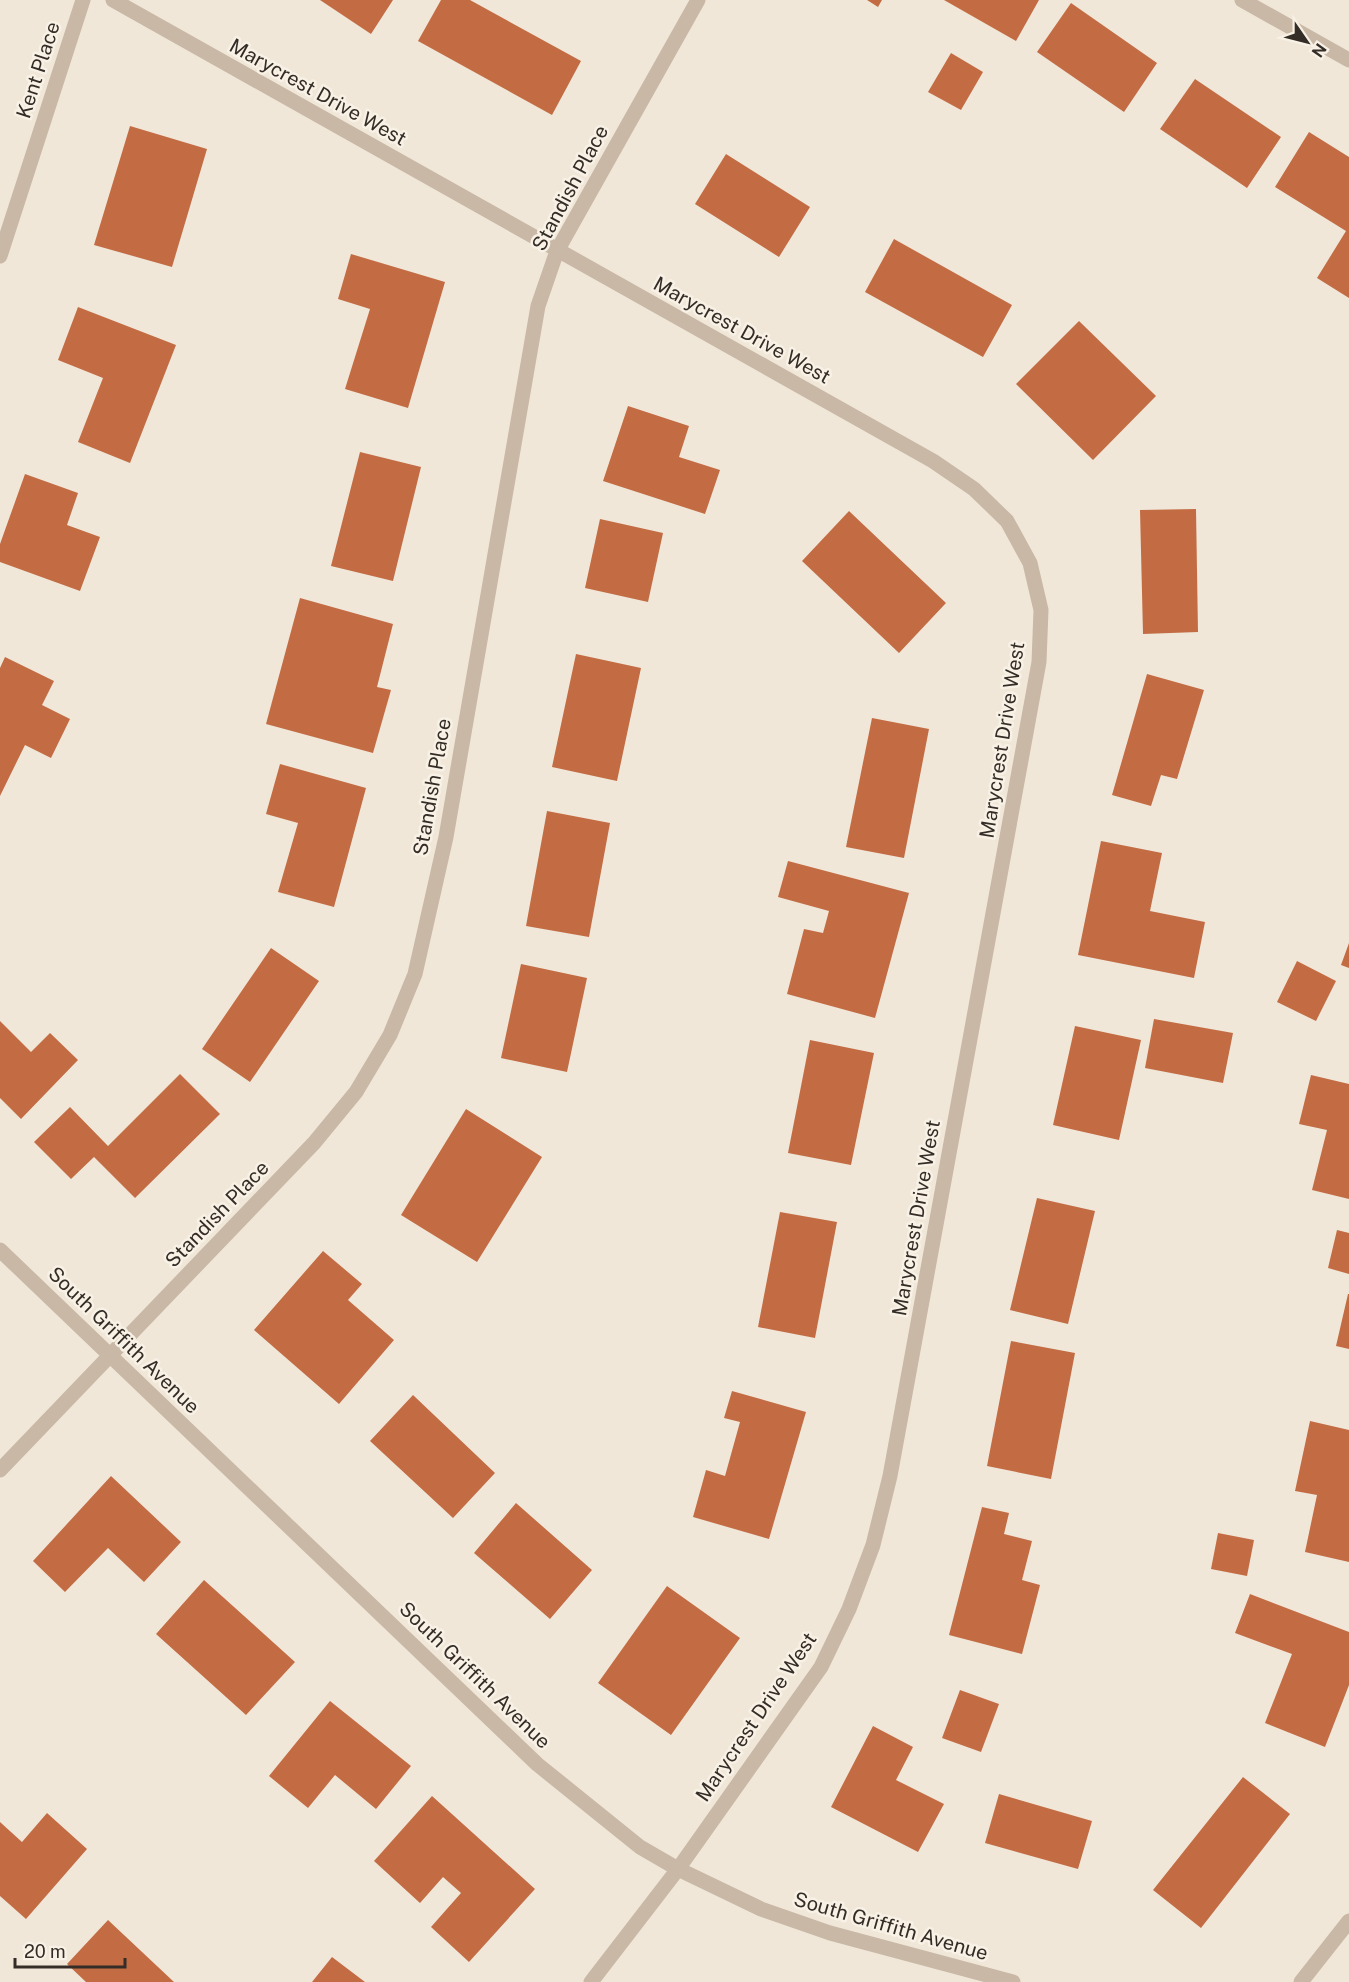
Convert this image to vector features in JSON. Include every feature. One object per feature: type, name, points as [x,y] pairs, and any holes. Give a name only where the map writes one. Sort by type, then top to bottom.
[{"type":"street","name":"Kent Place","points":[[0,256],[83,0]]},
{"type":"street","name":"Marycrest Drive West","points":[[113,0],[933,461],[974,489],[1007,521],[1030,563],[1041,610],[1037,674],[892,1464],[873,1545],[849,1609],[821,1667],[678,1869],[591,1982]]},
{"type":"street","name":"Standish Place","points":[[0,1470],[314,1143],[356,1092],[390,1035],[415,974],[446,837],[538,306],[557,251],[698,0]]},
{"type":"street","points":[[1242,0],[1349,60]]},
{"type":"street","name":"South Griffith Avenue","points":[[0,1251],[537,1764],[640,1847],[678,1869],[760,1909],[830,1933],[1013,1982]]},
{"type":"street","points":[[1301,1982],[1349,1920]]},
{"type":"building","points":[[320,0],[393,0],[371,34]]},
{"type":"building","points":[[441,0],[470,0],[581,61],[552,115],[418,41]]},
{"type":"building","points":[[867,0],[882,0],[878,7]]},
{"type":"building","points":[[944,0],[1039,0],[1016,41]]},
{"type":"building","points":[[1071,3],[1157,63],[1124,112],[1037,52]]},
{"type":"building","points":[[951,53],[983,72],[961,110],[928,92]]},
{"type":"building","points":[[1195,79],[1281,137],[1247,188],[1160,129]]},
{"type":"building","points":[[130,126],[207,149],[172,267],[94,245]]},
{"type":"building","points":[[1309,132],[1349,157],[1349,298],[1317,278],[1346,231],[1275,187]]},
{"type":"building","points":[[726,154],[810,207],[779,257],[695,204]]},
{"type":"building","points":[[894,239],[1012,305],[983,357],[865,292]]},
{"type":"building","points":[[351,254],[445,282],[408,408],[345,389],[370,309],[338,299]]},
{"type":"building","points":[[78,307],[176,345],[130,463],[78,442],[103,378],[58,360]]},
{"type":"building","points":[[1079,321],[1156,396],[1093,460],[1016,384]]},
{"type":"building","points":[[628,406],[689,426],[679,457],[720,470],[705,514],[603,481]]},
{"type":"building","points":[[360,452],[421,467],[393,581],[331,566]]},
{"type":"building","points":[[25,474],[78,493],[67,525],[100,537],[80,591],[0,562],[0,544]]},
{"type":"building","points":[[1196,509],[1198,632],[1143,634],[1140,510]]},
{"type":"building","points":[[849,511],[946,603],[899,653],[802,561]]},
{"type":"building","points":[[600,519],[663,533],[648,602],[585,588]]},
{"type":"building","points":[[300,598],[393,624],[377,687],[391,690],[373,753],[266,724]]},
{"type":"building","points":[[576,654],[641,668],[617,781],[552,767]]},
{"type":"building","points":[[5,657],[54,681],[42,705],[70,719],[51,758],[25,745],[0,796],[0,668]]},
{"type":"building","points":[[1147,674],[1204,690],[1177,779],[1161,775],[1151,806],[1112,795]]},
{"type":"building","points":[[872,718],[929,729],[904,858],[846,847]]},
{"type":"building","points":[[280,764],[366,788],[334,907],[278,892],[298,823],[266,814]]},
{"type":"building","points":[[547,811],[610,823],[589,937],[526,926]]},
{"type":"building","points":[[1101,841],[1162,853],[1150,911],[1205,922],[1194,978],[1078,955]]},
{"type":"building","points":[[788,861],[909,893],[875,1018],[787,994],[804,929],[823,933],[829,911],[778,897]]},
{"type":"building","points":[[1349,943],[1349,968],[1341,965]]},
{"type":"building","points":[[271,948],[319,981],[250,1082],[202,1049]]},
{"type":"building","points":[[1297,961],[1336,981],[1316,1021],[1277,1002]]},
{"type":"building","points":[[521,964],[587,978],[567,1072],[501,1058]]},
{"type":"building","points":[[1154,1019],[1233,1033],[1223,1083],[1145,1068]]},
{"type":"building","points":[[0,1021],[31,1052],[50,1033],[78,1060],[21,1119],[0,1098]]},
{"type":"building","points":[[1075,1026],[1141,1040],[1119,1140],[1053,1125]]},
{"type":"building","points":[[810,1040],[874,1053],[851,1165],[788,1153]]},
{"type":"building","points":[[180,1074],[220,1114],[135,1198],[94,1157],[71,1179],[34,1142],[70,1107],[108,1146]]},
{"type":"building","points":[[1311,1075],[1349,1084],[1349,1199],[1312,1190],[1327,1130],[1299,1124]]},
{"type":"building","points":[[466,1109],[542,1157],[477,1262],[401,1215]]},
{"type":"building","points":[[1037,1198],[1095,1211],[1068,1324],[1010,1310]]},
{"type":"building","points":[[780,1212],[837,1222],[815,1338],[758,1327]]},
{"type":"building","points":[[1337,1230],[1349,1233],[1349,1274],[1328,1268]]},
{"type":"building","points":[[323,1251],[362,1284],[348,1300],[394,1340],[339,1404],[254,1330]]},
{"type":"building","points":[[1349,1294],[1349,1349],[1336,1346]]},
{"type":"building","points":[[1011,1341],[1075,1353],[1051,1479],[987,1466]]},
{"type":"building","points":[[732,1391],[806,1412],[769,1539],[693,1517],[706,1470],[725,1476],[740,1422],[724,1418]]},
{"type":"building","points":[[413,1395],[495,1473],[453,1518],[370,1441]]},
{"type":"building","points":[[1310,1421],[1349,1430],[1349,1562],[1305,1552],[1317,1495],[1295,1491]]},
{"type":"building","points":[[111,1476],[181,1542],[144,1582],[108,1548],[65,1592],[33,1561]]},
{"type":"building","points":[[516,1503],[592,1570],[550,1619],[474,1553]]},
{"type":"building","points":[[982,1507],[1009,1513],[1004,1534],[1032,1541],[1022,1580],[1040,1585],[1022,1654],[949,1635]]},
{"type":"building","points":[[1218,1533],[1254,1540],[1247,1576],[1211,1569]]},
{"type":"building","points":[[204,1580],[295,1662],[246,1715],[156,1634]]},
{"type":"building","points":[[667,1586],[740,1638],[671,1735],[598,1683]]},
{"type":"building","points":[[1250,1594],[1349,1632],[1349,1685],[1325,1747],[1265,1723],[1292,1654],[1235,1633]]},
{"type":"building","points":[[960,1690],[999,1704],[981,1752],[942,1738]]},
{"type":"building","points":[[330,1701],[411,1766],[376,1809],[335,1775],[308,1808],[269,1776]]},
{"type":"building","points":[[873,1726],[913,1747],[896,1780],[944,1804],[918,1852],[831,1807]]},
{"type":"building","points":[[1243,1777],[1290,1814],[1201,1928],[1153,1890]]},
{"type":"building","points":[[999,1794],[1092,1821],[1078,1869],[985,1843]]},
{"type":"building","points":[[432,1796],[535,1889],[469,1962],[431,1927],[461,1893],[443,1877],[420,1903],[374,1861]]},
{"type":"building","points":[[47,1813],[87,1849],[26,1919],[0,1896],[0,1822],[22,1842]]},
{"type":"building","points":[[108,1920],[174,1982],[86,1982],[67,1964]]},
{"type":"building","points":[[332,1957],[365,1982],[312,1982]]}]
